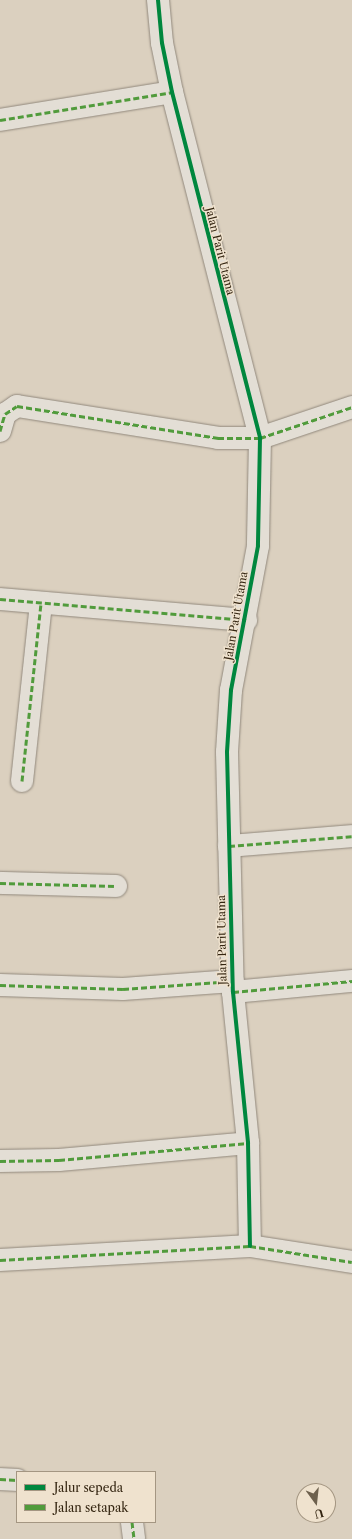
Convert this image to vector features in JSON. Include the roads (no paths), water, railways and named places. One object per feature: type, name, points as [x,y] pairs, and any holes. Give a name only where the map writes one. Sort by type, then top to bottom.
[{"type":"street","name":"Jalan Parit Utama","points":[[158,0],[162,43],[172,92],[260,438],[258,546],[246,620],[231,690],[227,752],[233,986],[248,1143],[250,1246]]},
{"type":"street","points":[[0,120],[172,92]]},
{"type":"street","points":[[0,431],[5,414],[17,406],[218,438],[260,438],[352,407]]},
{"type":"street","points":[[0,599],[246,620]]},
{"type":"street","points":[[22,781],[41,603]]},
{"type":"street","points":[[229,846],[352,836]]},
{"type":"street","points":[[0,883],[116,886]]},
{"type":"street","points":[[0,985],[123,989],[233,986],[352,980]]},
{"type":"street","points":[[0,1161],[59,1160],[248,1143]]},
{"type":"street","points":[[0,1260],[250,1246],[352,1262]]},
{"type":"street","points":[[0,1479],[16,1480]]},
{"type":"street","points":[[132,1523],[134,1539]]}]
